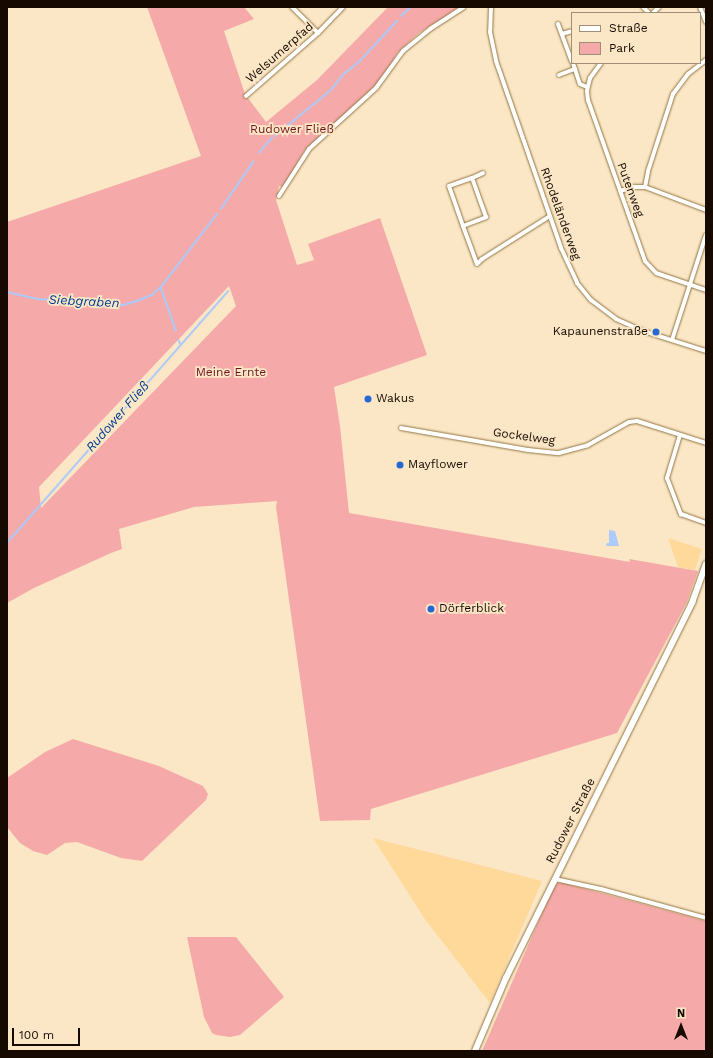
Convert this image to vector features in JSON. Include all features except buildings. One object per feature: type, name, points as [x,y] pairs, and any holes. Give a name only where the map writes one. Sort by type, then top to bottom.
[{"type":"street","points":[[292,7],[318,33]]},
{"type":"street","name":"Welsumerpfad","points":[[246,96],[318,33],[343,7]]},
{"type":"street","points":[[280,196],[309,149],[376,88],[402,51],[430,29],[464,7]]},
{"type":"street","name":"Rhodeländerweg","points":[[492,7],[489,27],[493,53],[568,266],[578,283],[591,300],[616,319],[706,351]]},
{"type":"street","points":[[700,7],[706,22]]},
{"type":"street","points":[[558,24],[571,59]]},
{"type":"street","points":[[562,34],[571,31]]},
{"type":"street","points":[[573,64],[580,84],[587,87],[593,73],[600,64]]},
{"type":"street","points":[[645,187],[648,172],[673,94],[688,74],[698,64]]},
{"type":"street","points":[[559,75],[575,70]]},
{"type":"street","name":"Putenweg","points":[[587,87],[590,106],[645,261],[656,273],[706,290]]},
{"type":"street","points":[[483,173],[449,186],[477,264],[482,258],[550,216]]},
{"type":"street","points":[[463,226],[486,217],[472,178]]},
{"type":"street","points":[[620,191],[634,187],[645,187],[706,210]]},
{"type":"street","points":[[672,340],[706,235]]},
{"type":"street","name":"Gockelweg","points":[[401,428],[552,453],[567,452],[588,445],[633,421],[706,443]]},
{"type":"street","points":[[680,435],[667,473],[667,478],[681,514],[706,523]]},
{"type":"street","name":"Rudower Straße","points":[[475,1051],[506,978],[692,604],[706,564]]},
{"type":"street","points":[[555,879],[706,918]]},
{"type":"shaded area","points":[[668,538],[702,549],[695,570],[678,567]]},
{"type":"shaded area","points":[[373,838],[542,881],[490,1003],[424,918]]},
{"type":"green space","name":"Meine Ernte","points":[[147,7],[244,7],[254,19],[224,31],[245,94],[266,122],[317,80],[388,7],[461,7],[419,33],[398,52],[381,82],[304,151],[284,187],[279,186],[276,200],[297,265],[314,260],[308,244],[380,218],[427,355],[334,387],[340,426],[349,513],[630,562],[629,559],[698,571],[687,602],[617,733],[371,809],[370,820],[320,821],[276,507],[277,501],[194,507],[119,529],[122,549],[34,588],[7,603],[7,222],[201,156]],"holes":[[[229,286],[236,306],[41,508],[39,487]]]},
{"type":"green space","points":[[73,739],[159,766],[203,786],[208,794],[206,800],[142,861],[121,858],[77,842],[65,843],[47,855],[33,851],[20,843],[7,827],[7,778],[45,752]]},
{"type":"green space","points":[[560,882],[706,921],[706,1051],[482,1051],[554,886]]},
{"type":"green space","points":[[187,937],[236,937],[284,997],[240,1035],[230,1037],[212,1033],[204,1017]]},
{"type":"water","points":[[609,530],[615,531],[619,546],[606,546],[607,543],[609,543]]},
{"type":"waterway","name":"Rudower Fließ","points":[[401,16],[411,7]]},
{"type":"waterway","name":"Rudower Fließ","points":[[275,136],[331,90],[345,73],[359,62],[397,21]]},
{"type":"waterway","name":"Siebgraben","points":[[259,153],[272,138]]},
{"type":"waterway","name":"Siebgraben","points":[[221,209],[253,162]]},
{"type":"waterway","name":"Siebgraben","points":[[7,292],[38,299],[109,305],[123,305],[137,301],[152,295],[161,287],[217,214]]},
{"type":"waterway","points":[[161,287],[176,330]]},
{"type":"waterway","name":"Rudower Fließ","points":[[7,543],[228,291]]},
{"type":"waterway","name":"Rudower Fließ","points":[[179,340],[181,345]]},
{"type":"place","name":"Kapaunenstraße","points":[[656,332]]},
{"type":"place","name":"Wakus","points":[[368,399]]},
{"type":"place","name":"Mayflower","points":[[400,465]]},
{"type":"place","name":"Dörferblick","points":[[431,609]]}]
